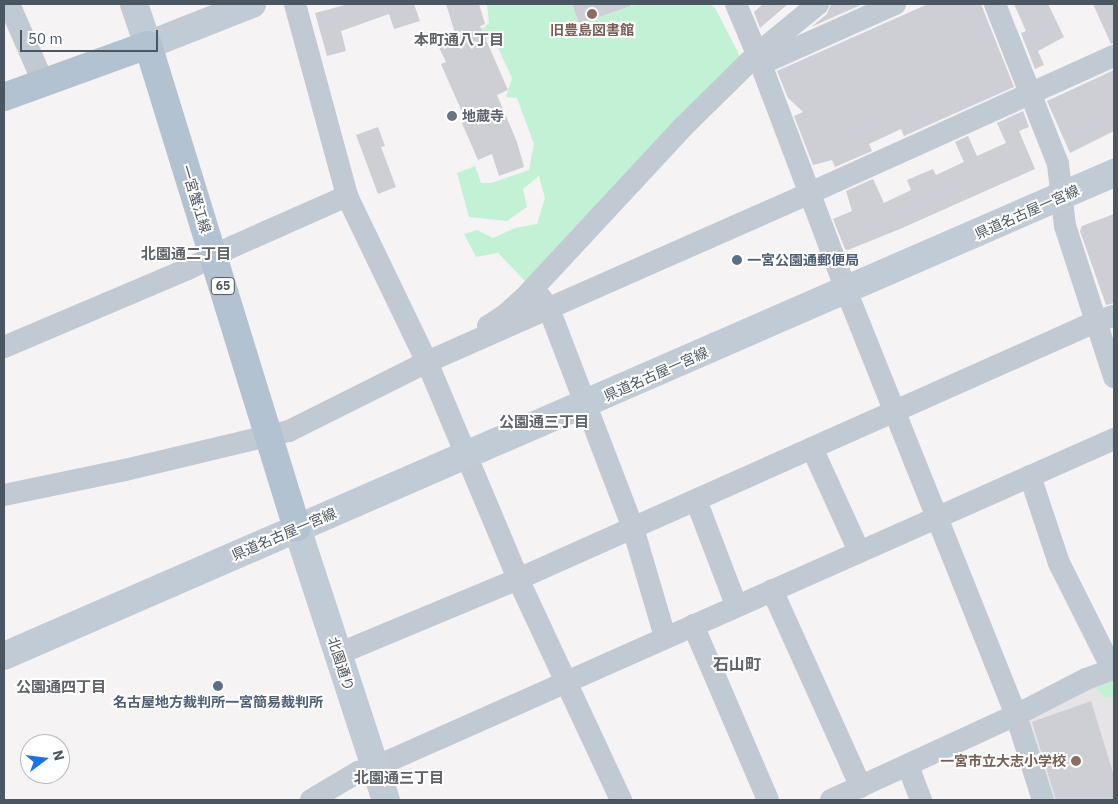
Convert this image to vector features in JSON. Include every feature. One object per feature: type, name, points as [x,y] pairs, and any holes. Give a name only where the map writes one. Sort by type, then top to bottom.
[{"type":"main road","points":[[134,4],[148,45]]},
{"type":"main road","points":[[4,97],[44,84],[252,4]]},
{"type":"main road","name":"一宮蟹江線","points":[[148,45],[297,528]]},
{"type":"main road","name":"県道名古屋一宮線","points":[[4,656],[1114,174]]},
{"type":"main road","name":"北園通り","points":[[297,528],[386,800]]},
{"type":"street","points":[[8,4],[44,84]]},
{"type":"street","points":[[295,4],[347,196],[427,362],[518,579],[567,681],[620,800]]},
{"type":"street","points":[[736,4],[759,59],[846,290],[1016,715],[1043,800]]},
{"type":"street","points":[[427,362],[504,316],[683,127],[818,4]]},
{"type":"street","points":[[759,59],[895,4]]},
{"type":"street","points":[[996,4],[1058,164],[1065,226],[1105,319],[1114,377]]},
{"type":"street","points":[[4,495],[270,438],[289,431],[427,362],[1114,56]]},
{"type":"street","points":[[4,347],[214,257],[234,246],[347,196]]},
{"type":"street","points":[[533,287],[549,309],[633,528],[665,637]]},
{"type":"street","points":[[338,654],[518,579],[1105,319]]},
{"type":"street","points":[[311,800],[358,772],[375,767],[736,605],[1114,439]]},
{"type":"street","points":[[812,448],[859,552]]},
{"type":"street","points":[[831,800],[1016,715],[1086,678],[1113,669],[1059,563],[1030,476]]},
{"type":"street","points":[[696,500],[736,605]]},
{"type":"street","points":[[772,590],[861,787]]},
{"type":"street","points":[[693,625],[768,800]]},
{"type":"street","points":[[908,766],[920,800]]},
{"type":"shaded area","name":"一宮市立大志小学校","points":[[1114,675],[1114,800],[1050,800],[1025,721]]},
{"type":"green space","points":[[487,4],[572,4],[579,24],[637,4],[710,4],[715,8],[741,58],[525,281],[498,253],[476,257],[464,234],[477,230],[493,238],[515,228],[537,224],[545,198],[539,176],[523,189],[527,207],[507,221],[469,217],[457,173],[475,166],[481,183],[491,183],[529,170],[534,144],[517,98],[506,97],[512,78],[493,37],[466,47],[464,36],[485,27],[489,23]]},
{"type":"green space","points":[[1114,681],[1114,696],[1106,698],[1095,688]]},
{"type":"building","points":[[349,4],[414,4],[420,21],[394,29],[389,14],[341,31],[346,51],[327,56],[315,13]]},
{"type":"building","points":[[446,4],[479,4],[485,24],[480,26],[508,90],[497,95],[517,142],[524,167],[499,176],[492,154],[478,160],[461,121],[465,119],[441,64],[446,62],[436,41],[455,33]]},
{"type":"building","name":"旧豊島図書館","points":[[572,4],[631,4],[631,6],[579,24]]},
{"type":"building","points":[[763,4],[788,4],[760,28],[754,12]]},
{"type":"building","points":[[831,4],[863,4],[811,27],[827,14]]},
{"type":"building","points":[[928,4],[981,4],[1014,87],[904,136],[901,129],[869,144],[872,151],[835,167],[832,160],[813,165],[794,116],[803,112],[788,98],[777,71]]},
{"type":"building","points":[[1014,4],[1048,4],[1064,37],[1038,51],[1044,65],[1035,69],[1021,33],[1026,31]]},
{"type":"building","points":[[1093,4],[1114,4],[1114,43],[1111,44]]},
{"type":"building","points":[[1114,70],[1114,131],[1070,153],[1047,101]]},
{"type":"building","points":[[1023,111],[1029,127],[1019,131],[1035,169],[900,229],[848,250],[845,249],[833,219],[852,211],[846,191],[873,179],[884,203],[911,190],[907,180],[933,169],[936,175],[964,162],[955,142],[968,136],[977,156],[1006,143],[997,123]]},
{"type":"building","points":[[378,127],[385,146],[381,147],[396,187],[378,194],[356,135]]},
{"type":"building","points":[[1114,214],[1114,303],[1106,305],[1080,231],[1082,226]]},
{"type":"building","name":"一宮市立大志小学校","points":[[1091,701],[1114,776],[1114,800],[1056,800],[1032,722]]},
{"type":"place","name":"旧豊島図書館","points":[[592,14]]},
{"type":"place","name":"地蔵寺","points":[[452,116]]},
{"type":"place","name":"一宮公園通郵便局","points":[[737,260]]},
{"type":"place","name":"名古屋地方裁判所一宮簡易裁判所","points":[[218,686]]},
{"type":"place","name":"一宮市立大志小学校","points":[[1076,761]]},
{"type":"district","name":"本町通八丁目","points":[[459,40]]},
{"type":"district","name":"北園通二丁目","points":[[186,254]]},
{"type":"district","name":"公園通三丁目","points":[[544,422]]},
{"type":"district","name":"石山町","points":[[737,664]]},
{"type":"district","name":"公園通四丁目","points":[[61,687]]},
{"type":"district","name":"北園通三丁目","points":[[399,778]]}]
